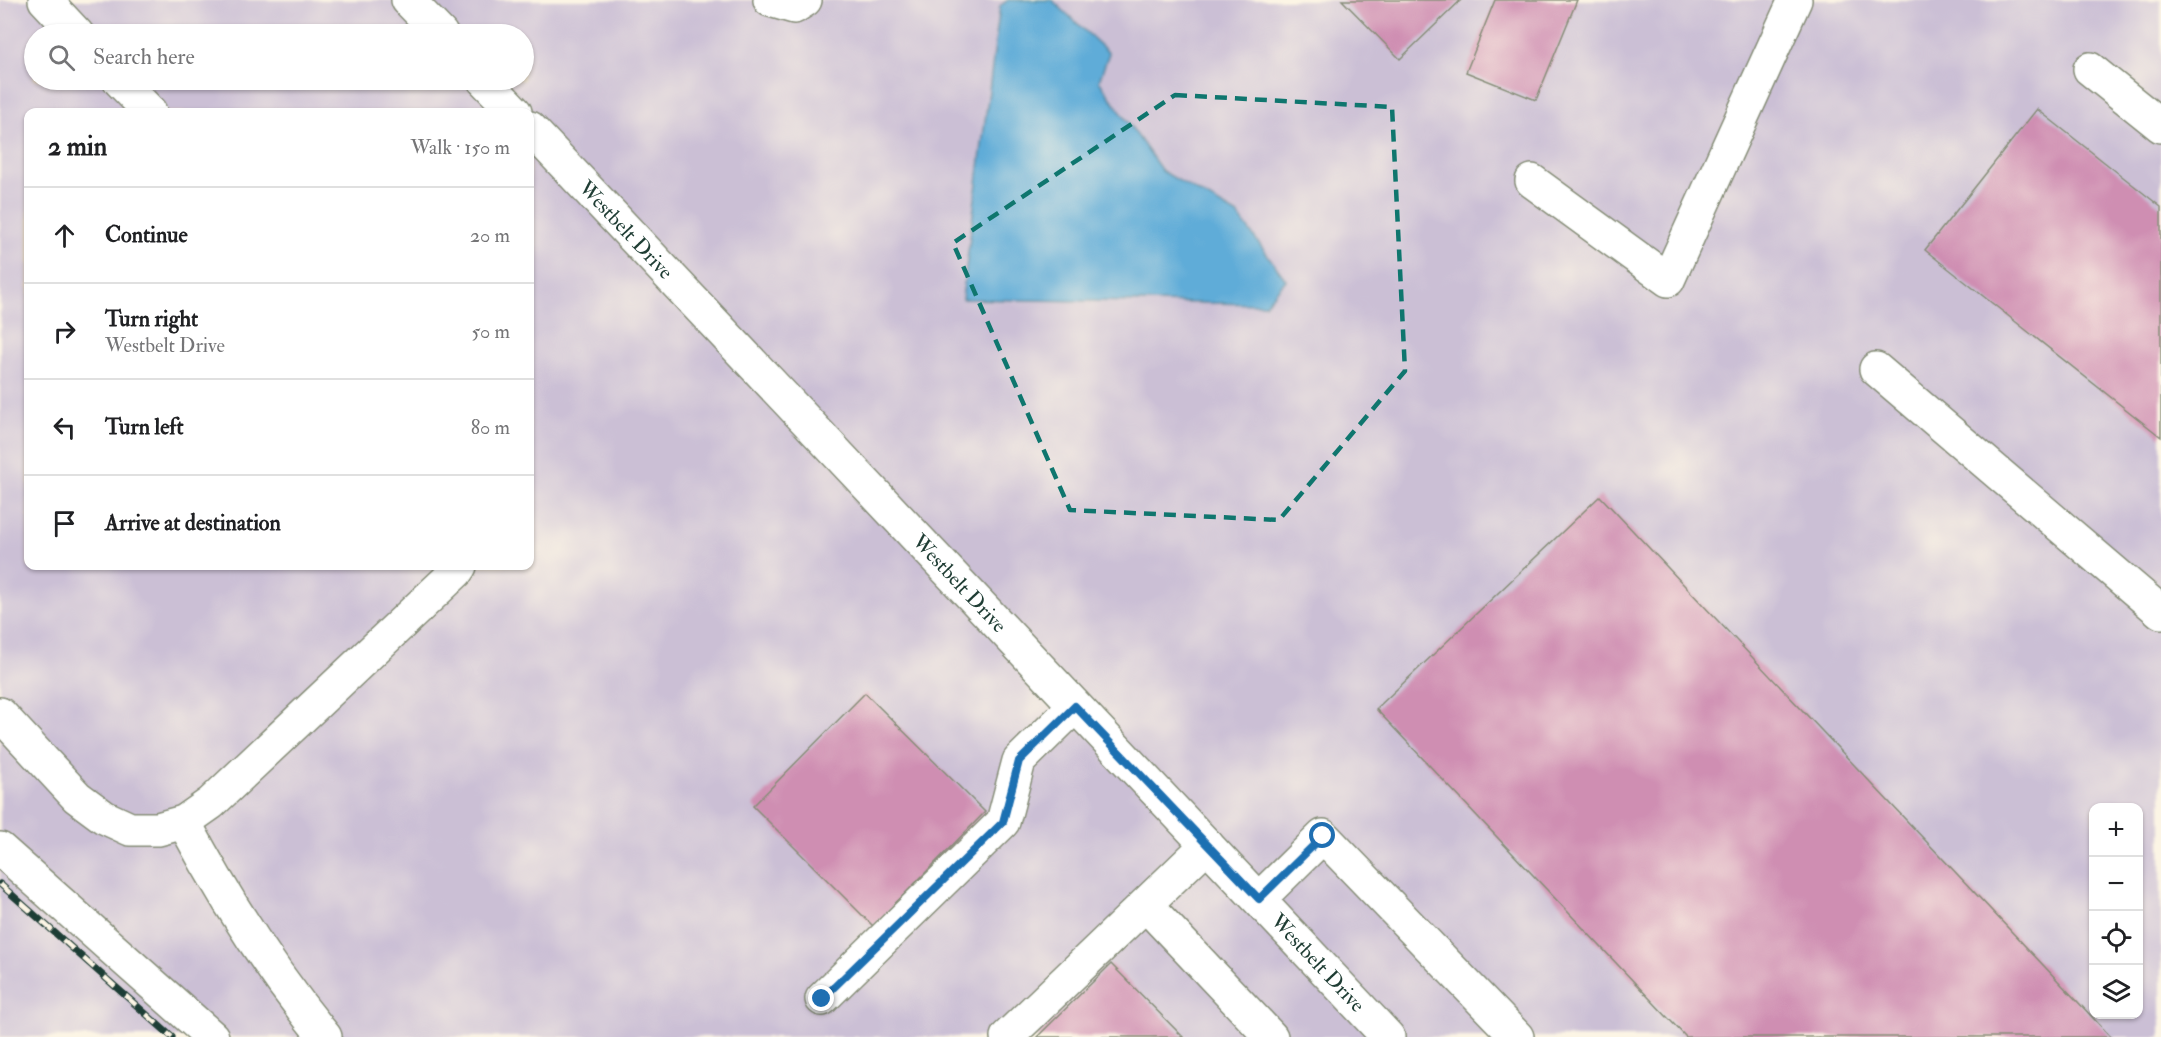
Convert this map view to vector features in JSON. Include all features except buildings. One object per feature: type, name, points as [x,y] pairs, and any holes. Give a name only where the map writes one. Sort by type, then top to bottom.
[{"type":"street","points":[[45,0],[68,24]]},
{"type":"street","points":[[408,0],[431,24]]},
{"type":"street","points":[[770,0],[794,7],[805,0]]},
{"type":"street","points":[[1532,180],[1668,279],[1794,0]]},
{"type":"street","points":[[2090,69],[2161,126]]},
{"type":"street","points":[[129,90],[146,108]]},
{"type":"street","points":[[494,90],[511,108]]},
{"type":"street","name":"Westbelt Drive","points":[[534,132],[1388,1037]]},
{"type":"street","points":[[1876,369],[2161,612]]},
{"type":"street","points":[[0,714],[77,797],[104,817],[130,829],[158,829],[184,822],[211,803],[457,570]]},
{"type":"street","points":[[822,999],[1003,822],[1019,761],[1075,706]]},
{"type":"street","points":[[184,822],[213,877],[274,970],[325,1037]]},
{"type":"street","points":[[1259,899],[1323,836],[1517,1037]]},
{"type":"street","points":[[1007,1037],[1207,845]]},
{"type":"street","points":[[0,849],[212,1037]]},
{"type":"street","points":[[1146,905],[1271,1037]]},
{"type":"highlighted area","points":[[1175,95],[1392,107],[1405,371],[1279,520],[1070,510],[953,243]]},
{"type":"shaded area","points":[[0,0],[2161,0],[2161,1037],[0,1037]]},
{"type":"water","points":[[1008,0],[1052,0],[1109,53],[1099,81],[1162,171],[1238,215],[1286,280],[1265,304],[962,299],[1000,6]]},
{"type":"railway","points":[[0,884],[172,1037]]},
{"type":"route","points":[[822,999],[1003,822],[1019,761],[1075,706],[1259,899],[1323,836]]}]
